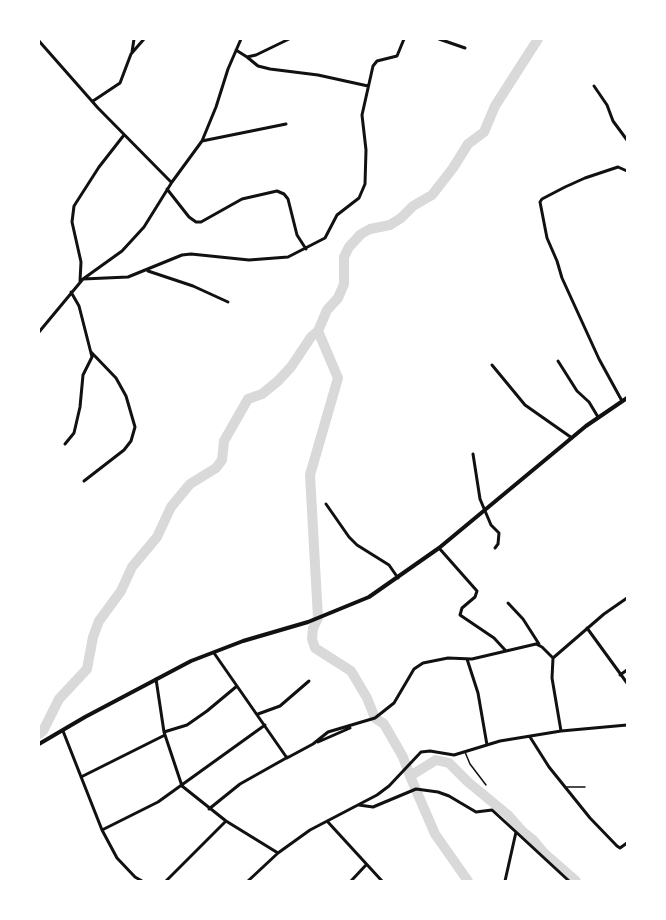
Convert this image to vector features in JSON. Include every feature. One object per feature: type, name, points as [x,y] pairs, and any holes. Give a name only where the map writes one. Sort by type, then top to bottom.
[{"type":"street","points":[[93,100],[120,83],[134,39]]},
{"type":"street","points":[[131,54],[144,39]]},
{"type":"street","points":[[39,332],[83,279],[122,251],[135,238],[202,141],[241,39]]},
{"type":"street","points":[[247,57],[289,39]]},
{"type":"street","points":[[83,279],[128,277],[182,255],[191,254],[249,260],[288,257],[325,238],[337,215],[360,198],[363,192],[366,176],[366,150],[362,115],[375,62],[395,58],[399,54],[404,39]]},
{"type":"street","points":[[440,39],[465,48]]},
{"type":"street","points":[[39,41],[124,135],[172,182]]},
{"type":"street","points":[[236,50],[258,66],[318,75],[368,86]]},
{"type":"street","points":[[594,86],[627,140]]},
{"type":"street","points":[[202,141],[286,124]]},
{"type":"street","points":[[79,283],[81,262],[72,222],[74,206],[99,167],[124,135]]},
{"type":"street","points":[[39,744],[156,679],[214,652],[308,622],[355,604],[398,578],[439,548],[598,417],[625,400],[599,359],[562,278],[547,238],[540,202],[585,178],[618,167],[627,171]]},
{"type":"street","points":[[167,189],[189,217],[196,222],[201,222],[242,199],[277,191],[284,194],[288,199],[297,235],[306,249]]},
{"type":"street","points":[[146,270],[193,286],[228,302]]},
{"type":"street","points":[[64,444],[74,433],[80,407],[81,382],[92,357],[80,306],[71,292]]},
{"type":"street","points":[[84,481],[124,450],[131,441],[135,427],[126,396],[116,378],[91,352]]},
{"type":"street","points":[[558,361],[577,392],[589,402],[598,417]]},
{"type":"street","points":[[492,365],[525,405],[572,438]]},
{"type":"street","points":[[473,454],[480,499],[491,525],[499,532],[498,544],[495,548]]},
{"type":"street","points":[[326,504],[349,537],[389,565],[398,578]]},
{"type":"street","points":[[439,548],[477,591],[475,597],[462,608],[460,615],[495,638],[506,651]]},
{"type":"street","points":[[561,731],[552,678],[553,658],[587,628],[627,598]]},
{"type":"street","points":[[508,603],[523,619],[539,644],[553,658]]},
{"type":"street","points":[[587,628],[627,683]]},
{"type":"street","points":[[209,809],[240,784],[287,758],[343,730],[367,722],[394,703],[417,666],[437,659],[467,659],[539,644]]},
{"type":"street","points":[[214,652],[287,758]]},
{"type":"street","points":[[467,659],[478,693],[487,745]]},
{"type":"street","points":[[620,675],[627,669]]},
{"type":"street","points":[[156,679],[164,734],[182,786],[226,821],[278,853]]},
{"type":"street","points":[[257,714],[280,705],[309,681]]},
{"type":"street","points":[[81,777],[186,725],[237,686]]},
{"type":"street","points":[[102,830],[158,802],[265,725]]},
{"type":"street","points":[[248,881],[278,853],[327,821],[377,795],[389,786],[421,752],[450,755],[530,736],[627,725]]},
{"type":"street","points":[[63,731],[102,830],[117,858],[142,881]]},
{"type":"street","points":[[530,736],[563,786],[615,844],[620,848],[627,843]]},
{"type":"street","points":[[357,805],[373,807],[416,789],[438,792],[476,812],[492,810],[569,881]]},
{"type":"street","points":[[166,881],[226,821]]},
{"type":"street","points":[[327,821],[382,881]]},
{"type":"street","points":[[505,881],[516,832]]},
{"type":"street","points":[[351,881],[366,865]]},
{"type":"lane","points":[[464,751],[470,764],[486,785]]},
{"type":"lane","points":[[563,786],[585,787]]},
{"type":"waterway","points":[[39,734],[43,731],[59,699],[87,669],[93,637],[99,621],[121,591],[132,567],[157,537],[171,507],[190,484],[216,468],[222,460],[224,441],[248,399],[262,394],[278,381],[318,331],[327,310],[338,298],[344,284],[344,257],[349,247],[361,234],[370,229],[390,225],[413,206],[432,195],[468,144],[484,132],[495,106],[538,39]]},
{"type":"waterway","points":[[318,331],[338,378],[310,475],[318,618],[313,628],[312,639],[315,648],[351,671],[367,698],[375,718],[384,724],[403,757],[410,776],[436,760],[449,763],[508,815],[545,854],[576,881]]},
{"type":"waterway","points":[[410,776],[435,834],[468,881]]}]
